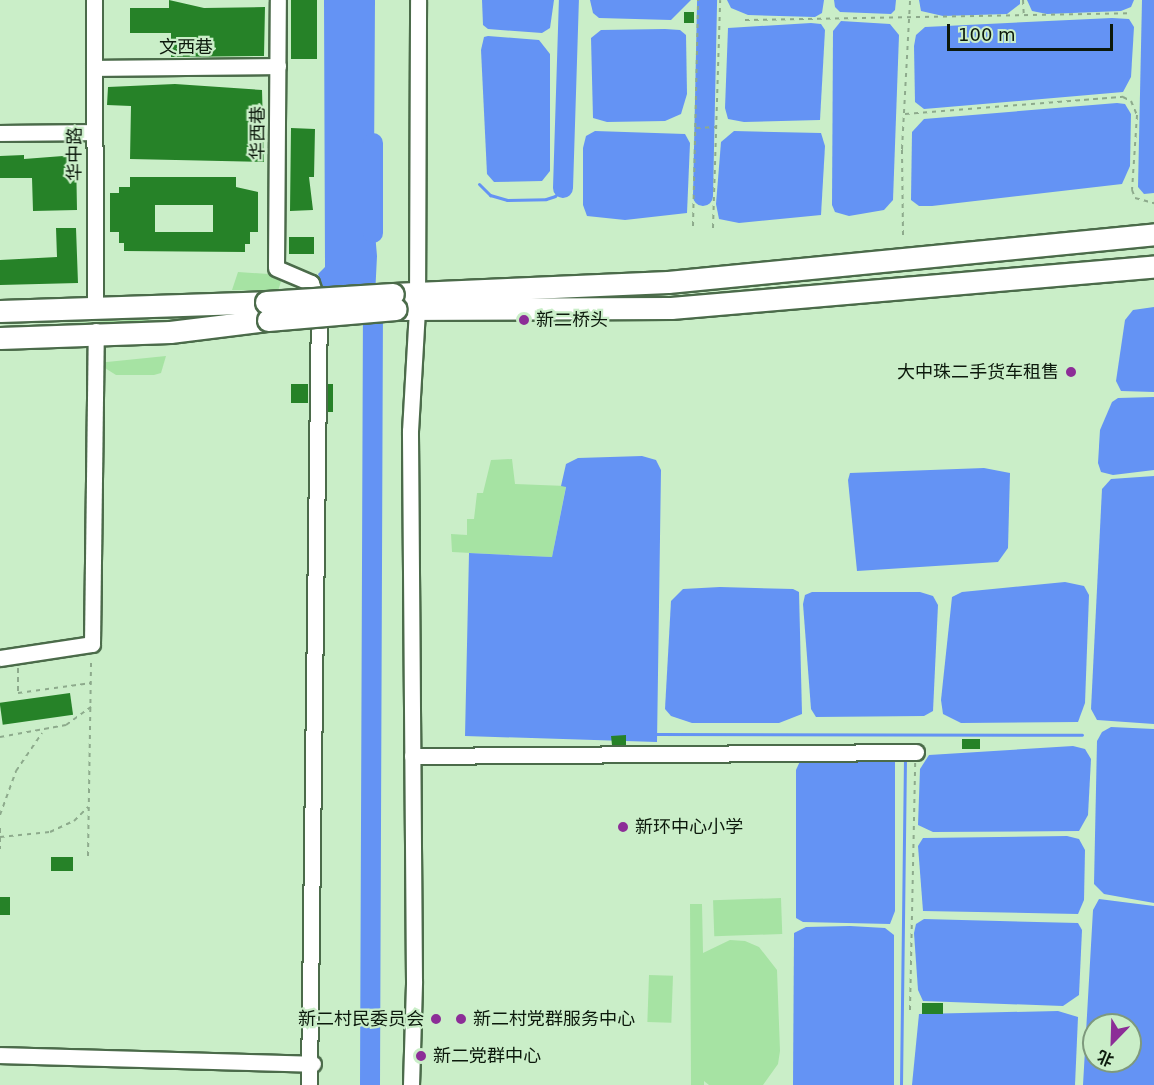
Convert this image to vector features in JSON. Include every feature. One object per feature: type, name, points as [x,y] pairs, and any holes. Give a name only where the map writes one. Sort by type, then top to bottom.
[{"type":"highway","points":[[0,311],[95,308],[267,311],[669,282],[1154,234]]},
{"type":"highway","points":[[417,300],[671,308],[1154,267]]},
{"type":"highway","points":[[0,338],[170,332],[267,311]]},
{"type":"street","name":"华中路","points":[[94,0],[95,308]]},
{"type":"street","name":"华西巷","points":[[278,0],[276,267],[311,283],[319,306],[309,1085]]},
{"type":"street","points":[[411,1085],[410,431],[417,300],[418,0]]},
{"type":"street","name":"文西巷","points":[[94,68],[278,66]]},
{"type":"street","points":[[0,133],[94,132]]},
{"type":"street","points":[[0,658],[92,644],[96,331]]},
{"type":"street","points":[[412,756],[916,752]]},
{"type":"street","points":[[0,1055],[313,1064]]},
{"type":"path","points":[[693,226],[698,0]]},
{"type":"path","points":[[713,228],[720,0]]},
{"type":"path","points":[[903,235],[910,0]]},
{"type":"path","points":[[1023,0],[1024,17]]},
{"type":"path","points":[[745,20],[909,20],[1130,14]]},
{"type":"path","points":[[905,114],[1123,97],[1131,101],[1137,115],[1132,190],[1135,198],[1154,202]]},
{"type":"path","points":[[695,128],[717,127]]},
{"type":"path","points":[[88,856],[92,644]]},
{"type":"path","points":[[19,655],[18,693],[91,683]]},
{"type":"path","points":[[0,737],[43,732],[66,725],[91,707]]},
{"type":"path","points":[[0,815],[16,771],[43,732]]},
{"type":"path","points":[[910,1010],[911,806],[916,752]]},
{"type":"path","points":[[0,837],[50,832],[74,821],[89,807]]},
{"type":"path","points":[[0,828],[0,849]]},
{"type":"green space","points":[[238,272],[283,275],[278,291],[232,290]]},
{"type":"green space","points":[[148,319],[151,323],[0,335],[0,327]]},
{"type":"green space","points":[[166,356],[161,373],[154,375],[116,375],[97,363]]},
{"type":"green space","points":[[512,459],[515,484],[566,486],[552,557],[452,552],[451,534],[467,535],[467,519],[474,519],[477,493],[483,493],[491,460]]},
{"type":"green space","points":[[781,898],[782,934],[714,936],[713,900]]},
{"type":"green space","points":[[690,904],[702,904],[703,953],[730,940],[745,941],[759,947],[777,970],[780,1051],[778,1064],[763,1085],[709,1085],[704,1081],[704,1085],[691,1085]]},
{"type":"green space","points":[[649,975],[673,976],[671,1023],[647,1022]]},
{"type":"water","points":[[324,0],[375,0],[374,168],[370,175],[377,256],[375,296],[328,300],[318,274],[325,267]]},
{"type":"water","points":[[482,0],[554,0],[550,28],[542,33],[488,29],[483,25]]},
{"type":"water","points":[[590,0],[691,0],[671,20],[599,18],[593,13]]},
{"type":"water","points":[[727,0],[824,0],[822,13],[815,17],[748,15],[731,8]]},
{"type":"water","points":[[834,0],[896,0],[895,10],[891,14],[840,12],[835,7]]},
{"type":"water","points":[[919,0],[1020,0],[1020,4],[1007,14],[943,16],[921,11]]},
{"type":"water","points":[[1027,0],[1134,0],[1131,7],[1121,11],[1047,14],[1032,11]]},
{"type":"water","points":[[1142,0],[1154,0],[1154,193],[1144,194],[1138,187]]},
{"type":"water","points":[[1129,19],[1134,27],[1131,77],[1123,92],[924,109],[915,102],[914,46],[916,35],[925,27]]},
{"type":"water","points":[[841,21],[890,24],[899,35],[893,200],[884,210],[849,216],[835,212],[832,205],[833,31]]},
{"type":"water","points":[[821,24],[825,30],[820,120],[744,122],[728,119],[725,108],[728,28]]},
{"type":"water","points":[[665,29],[680,30],[686,35],[687,94],[681,114],[665,121],[607,122],[593,118],[591,38],[601,30]]},
{"type":"water","points":[[484,37],[539,40],[550,54],[550,171],[542,181],[494,182],[487,174],[481,50]]},
{"type":"water","points":[[1125,104],[1131,114],[1130,166],[1122,184],[932,206],[919,206],[911,200],[912,132],[924,119]]},
{"type":"water","points":[[595,131],[685,134],[690,143],[687,213],[625,220],[587,216],[583,205],[583,148],[586,136]]},
{"type":"water","points":[[734,131],[821,133],[825,146],[821,215],[739,223],[719,219],[716,204],[721,142]]},
{"type":"water","points":[[1154,307],[1154,392],[1121,391],[1116,381],[1125,320],[1133,310]]},
{"type":"water","points":[[1154,397],[1154,470],[1113,475],[1101,472],[1098,463],[1100,430],[1112,402],[1118,398]]},
{"type":"water","points":[[642,456],[656,460],[661,470],[657,742],[465,736],[469,553],[552,557],[566,487],[561,486],[566,464],[578,458]]},
{"type":"water","points":[[984,468],[1010,473],[1008,548],[998,562],[857,571],[848,480],[850,473]]},
{"type":"water","points":[[1154,476],[1154,724],[1097,720],[1091,709],[1102,489],[1111,479]]},
{"type":"water","points":[[1065,582],[1084,586],[1089,595],[1085,703],[1078,722],[961,723],[943,714],[941,700],[952,597],[962,592]]},
{"type":"water","points":[[720,587],[793,589],[799,592],[802,714],[779,723],[692,723],[671,716],[665,709],[671,601],[683,589]]},
{"type":"water","points":[[812,592],[920,592],[933,596],[938,605],[933,711],[924,716],[816,717],[811,709],[803,604],[805,595]]},
{"type":"water","points":[[1111,727],[1154,729],[1154,903],[1104,894],[1094,884],[1097,741],[1102,732]]},
{"type":"water","points":[[1073,746],[1085,749],[1091,759],[1088,815],[1079,831],[933,832],[918,825],[920,769],[929,755]]},
{"type":"water","points":[[801,759],[895,759],[895,911],[890,924],[803,922],[796,918],[796,770]]},
{"type":"water","points":[[1067,836],[1079,839],[1085,850],[1084,900],[1078,914],[923,911],[918,846],[923,838]]},
{"type":"water","points":[[1099,899],[1154,906],[1154,1085],[1083,1085],[1084,1073],[1142,1073],[1142,1013],[1087,1013],[1093,910]]},
{"type":"water","points":[[924,919],[1078,923],[1082,930],[1079,995],[1063,1006],[923,1001],[918,990],[914,933],[916,924]]},
{"type":"water","points":[[806,927],[885,928],[894,935],[894,1085],[793,1085],[794,933]]},
{"type":"water","points":[[1058,1011],[1078,1017],[1075,1085],[912,1085],[919,1014]]},
{"type":"building","points":[[169,0],[204,8],[265,7],[264,56],[171,57],[171,33],[130,33],[130,8],[169,8]]},
{"type":"building","points":[[291,0],[317,0],[317,59],[291,59]]},
{"type":"building","points":[[684,12],[694,12],[694,23],[684,23]]},
{"type":"building","points":[[175,84],[262,90],[264,162],[130,159],[131,106],[107,105],[108,87]]},
{"type":"building","points":[[291,128],[315,129],[314,177],[309,177],[313,210],[290,211]]},
{"type":"building","points":[[24,155],[24,159],[76,155],[77,210],[33,211],[32,178],[0,178],[0,156]]},
{"type":"building","points":[[130,177],[236,177],[236,187],[258,192],[258,232],[250,232],[250,244],[245,244],[245,252],[124,251],[124,243],[119,243],[119,232],[110,232],[110,193],[119,193],[119,187],[130,187]],"holes":[[[155,205],[213,205],[213,232],[155,232]]]},
{"type":"building","points":[[56,228],[76,228],[78,283],[0,285],[0,260],[57,257]]},
{"type":"building","points":[[289,237],[314,237],[314,254],[289,254]]},
{"type":"building","points":[[291,384],[308,384],[308,403],[291,403]]},
{"type":"building","points":[[328,384],[333,384],[333,412],[327,412]]},
{"type":"building","points":[[70,693],[73,715],[3,725],[0,703]]},
{"type":"building","points":[[626,735],[626,745],[612,745],[611,736]]},
{"type":"building","points":[[962,739],[980,739],[980,749],[962,749]]},
{"type":"building","points":[[51,857],[73,857],[73,871],[51,871]]},
{"type":"building","points":[[0,897],[10,897],[10,915],[0,915]]},
{"type":"building","points":[[922,1003],[943,1003],[943,1014],[922,1014]]},
{"type":"waterway","points":[[563,188],[569,0]]},
{"type":"waterway","points":[[703,196],[707,0]]},
{"type":"waterway","points":[[373,143],[373,233]]},
{"type":"waterway","points":[[479,184],[490,195],[507,200],[546,199],[555,196],[563,188]]},
{"type":"waterway","points":[[370,1085],[373,296]]},
{"type":"waterway","points":[[656,734],[1082,735]]},
{"type":"waterway","points":[[901,1085],[905,761]]},
{"type":"place","name":"新二桥头","points":[[524,320]]},
{"type":"place","name":"大中珠二手货车租售","points":[[1071,372]]},
{"type":"place","name":"新环中心小学","points":[[623,827]]},
{"type":"place","name":"新二村民委员会","points":[[436,1019]]},
{"type":"place","name":"新二村党群服务中心","points":[[461,1019]]},
{"type":"place","name":"新二党群中心","points":[[421,1056]]}]
